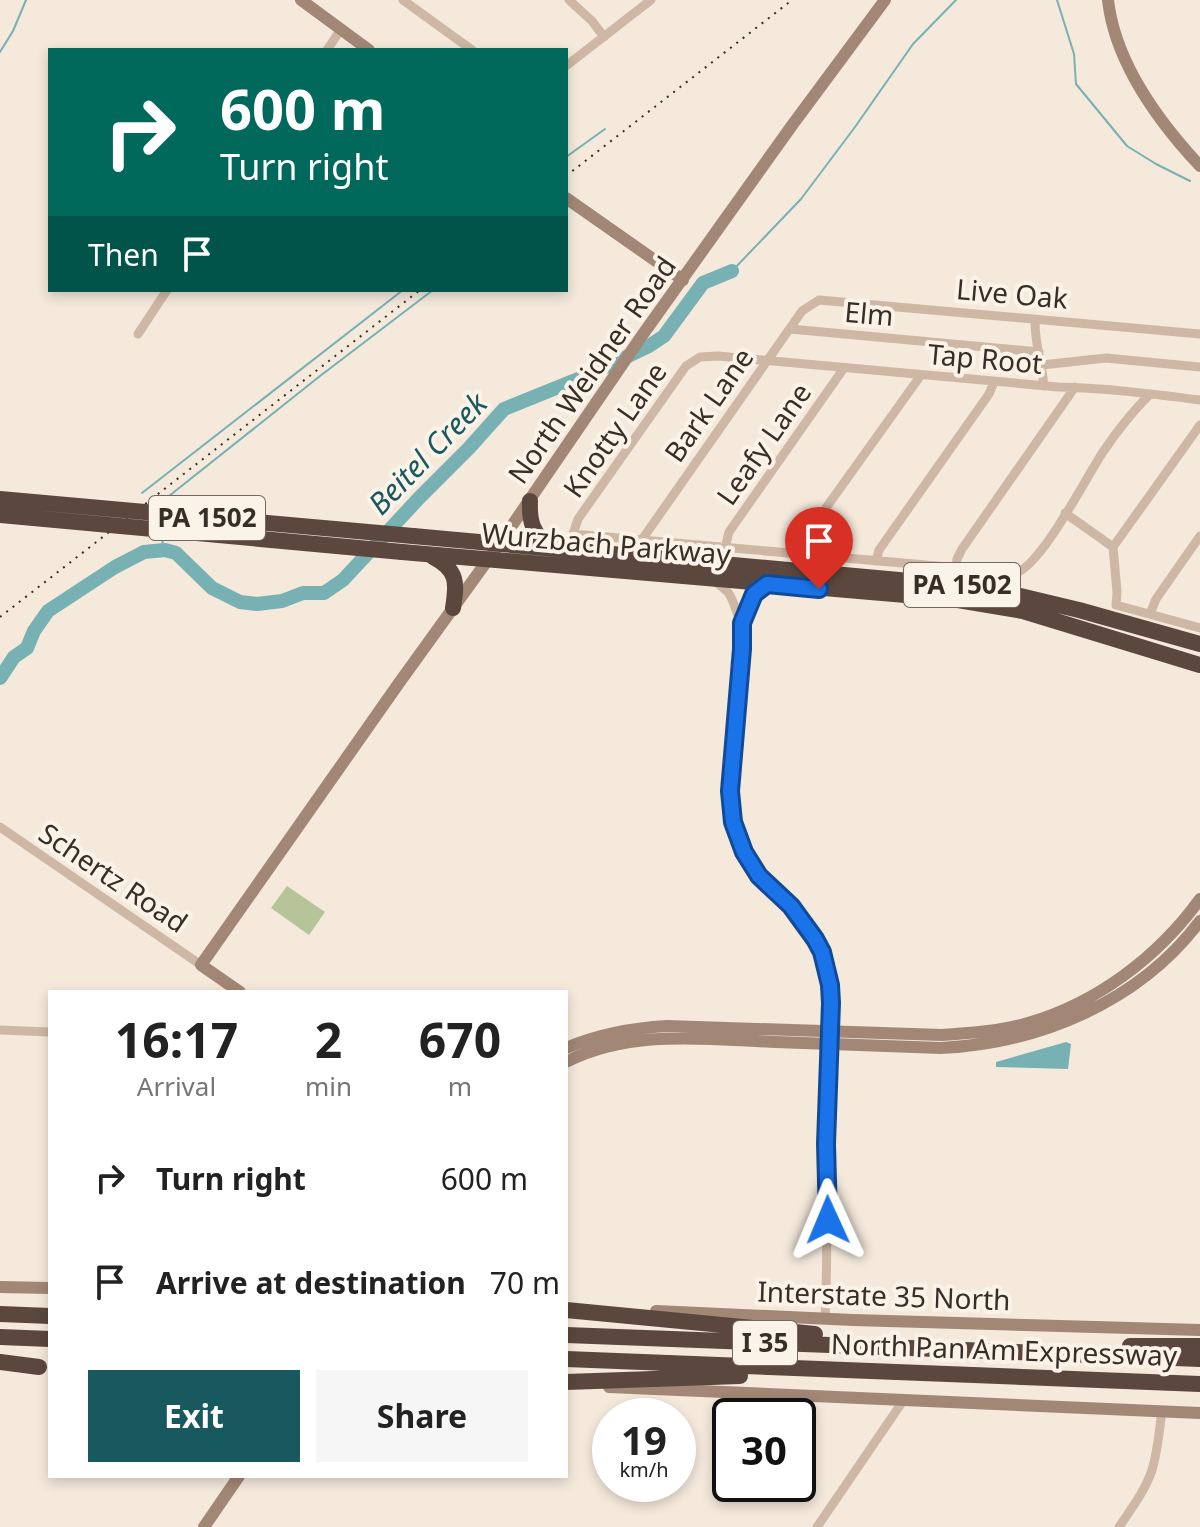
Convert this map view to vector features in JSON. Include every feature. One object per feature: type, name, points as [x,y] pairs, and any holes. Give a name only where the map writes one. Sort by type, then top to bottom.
[{"type":"highway","name":"Wurzbach Parkway","points":[[0,499],[987,588],[1200,644]]},
{"type":"highway","points":[[530,501],[529,513],[534,530],[549,548]]},
{"type":"highway","name":"Wurzbach Parkway","points":[[0,515],[952,599],[1047,617],[1200,665]]},
{"type":"highway","points":[[428,555],[446,564],[454,576],[453,608]]},
{"type":"highway","points":[[568,1309],[799,1333],[918,1338],[963,1350]]},
{"type":"highway","points":[[0,1314],[48,1316]]},
{"type":"highway","name":"North Pan Am Expressway","points":[[568,1335],[1200,1359]]},
{"type":"highway","points":[[0,1337],[48,1339]]},
{"type":"highway","points":[[998,1351],[1019,1342],[1200,1346]]},
{"type":"highway","name":"North Pan Am Expressway","points":[[568,1359],[1200,1384]]},
{"type":"highway","points":[[0,1364],[44,1367]]},
{"type":"highway","points":[[568,1384],[706,1376],[848,1379],[963,1374],[1081,1388],[1200,1395]]},
{"type":"main road","points":[[301,0],[366,48]]},
{"type":"main road","name":"North Weidner Road","points":[[201,965],[530,501],[641,337],[885,0]]},
{"type":"main road","points":[[1108,0],[1116,32],[1134,75],[1160,120],[1200,166]]},
{"type":"main road","points":[[568,189],[597,210],[616,232]]},
{"type":"main road","points":[[568,199],[683,280]]},
{"type":"main road","points":[[568,1048],[668,1038],[942,1035],[987,1031],[1038,1019],[1084,1000],[1121,978],[1172,934],[1200,899]]},
{"type":"main road","points":[[829,1038],[941,1048],[965,1047],[1032,1034],[1078,1017],[1130,988],[1168,957],[1200,921]]},
{"type":"main road","points":[[201,965],[237,990]]},
{"type":"main road","points":[[568,1061],[590,1045]]},
{"type":"main road","points":[[0,1287],[48,1288]]},
{"type":"main road","name":"Interstate 35 North","points":[[568,1309],[1200,1330]]},
{"type":"main road","points":[[568,1384],[1200,1413]]},
{"type":"main road","points":[[204,1527],[238,1478]]},
{"type":"street","points":[[403,0],[469,48]]},
{"type":"street","points":[[569,0],[604,37]]},
{"type":"street","points":[[568,64],[651,0]]},
{"type":"street","points":[[328,48],[341,29]]},
{"type":"street","points":[[451,48],[457,39]]},
{"type":"street","points":[[138,334],[166,292]]},
{"type":"street","name":"Live Oak","points":[[819,300],[1200,334]]},
{"type":"street","name":"Bark Lane","points":[[641,541],[802,311],[819,300]]},
{"type":"street","points":[[1035,319],[1044,386]]},
{"type":"street","name":"Elm","points":[[790,329],[1039,352]]},
{"type":"street","name":"Tap Root","points":[[700,357],[718,356],[1044,386],[1095,387],[1200,400]]},
{"type":"street","name":"Knotty Lane","points":[[641,541],[573,534],[578,519],[686,366],[700,357]]},
{"type":"street","points":[[1042,365],[1106,358],[1200,367]]},
{"type":"street","name":"Leafy Lane","points":[[725,548],[729,532],[844,368]]},
{"type":"street","points":[[793,554],[921,375]]},
{"type":"street","points":[[876,561],[879,550],[989,394],[994,382]]},
{"type":"street","points":[[956,568],[962,549],[1075,387]]},
{"type":"street","points":[[641,541],[1016,573],[1025,569],[1035,558],[1129,415],[1150,394]]},
{"type":"street","points":[[1200,425],[1113,547],[1116,605],[1200,628]]},
{"type":"street","points":[[1065,513],[1113,547]]},
{"type":"street","points":[[1150,614],[1156,599],[1200,536]]},
{"type":"street","points":[[712,579],[732,596],[742,623],[730,791],[733,822],[750,863],[759,876],[805,923],[822,952],[830,985],[825,1319]]},
{"type":"street","points":[[742,623],[754,594],[767,584]]},
{"type":"street","name":"Schertz Road","points":[[0,827],[201,965]]},
{"type":"street","points":[[0,1030],[48,1032]]},
{"type":"street","points":[[817,1527],[903,1401]]},
{"type":"street","points":[[1119,1527],[1150,1475],[1162,1411]]},
{"type":"green space","points":[[287,886],[325,912],[309,935],[271,908]]},
{"type":"water","points":[[1066,1042],[1071,1044],[1068,1069],[996,1067],[996,1062]]},
{"type":"waterway","points":[[0,52],[26,0]]},
{"type":"waterway","name":"Beitel Creek","points":[[732,271],[801,199],[913,44],[956,0]]},
{"type":"waterway","points":[[1057,0],[1074,54],[1076,84],[1127,146],[1190,181]]},
{"type":"waterway","points":[[568,156],[605,129]]},
{"type":"waterway","name":"Beitel Creek","points":[[0,678],[14,657],[27,648],[48,611],[115,567],[144,552],[165,550],[176,553],[212,588],[240,602],[257,604],[282,601],[303,593],[324,593],[343,580],[504,409],[593,373],[649,346],[664,336],[703,283],[732,271]]},
{"type":"waterway","points":[[142,493],[400,292]]},
{"type":"waterway","points":[[164,506],[164,500],[430,292]]},
{"type":"waterway","points":[[162,551],[163,536]]},
{"type":"railway","points":[[568,174],[792,0]]},
{"type":"railway","points":[[0,617],[417,292]]},
{"type":"route","points":[[819,589],[767,584],[751,599],[742,623],[730,791],[733,822],[744,852],[759,876],[805,923],[822,952],[830,985],[826,1144],[828,1220]]}]
